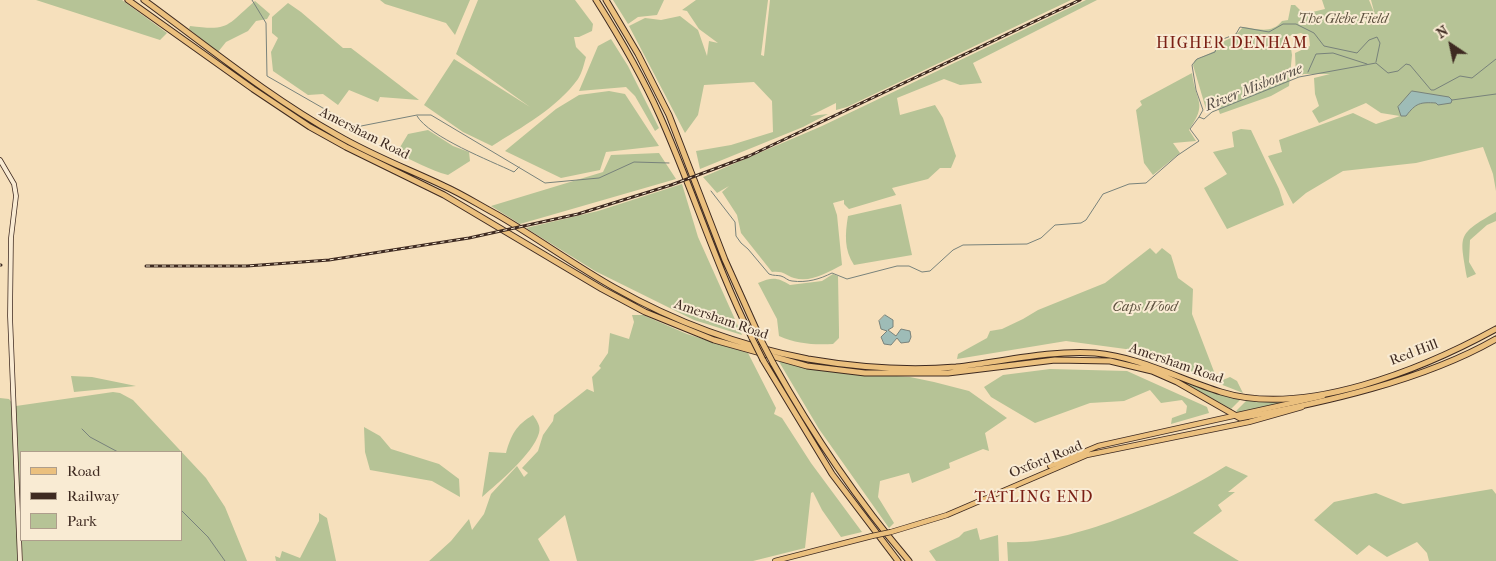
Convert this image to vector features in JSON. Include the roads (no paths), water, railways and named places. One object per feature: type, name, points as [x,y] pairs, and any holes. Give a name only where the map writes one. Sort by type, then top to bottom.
[{"type":"highway","points":[[128,0],[252,89],[310,127],[346,147],[444,195],[636,308],[714,340],[807,366],[865,372],[948,373],[1055,360],[1110,361],[1152,371],[1178,382],[1234,416]]},
{"type":"highway","name":"Amersham Road","points":[[144,0],[257,84],[335,134],[448,188],[518,227],[616,289],[683,322],[743,343],[808,358],[900,367],[951,367],[1057,353],[1098,353],[1130,359],[1222,392],[1246,398],[1283,400],[1338,392]]},
{"type":"highway","points":[[596,0],[632,60],[654,103],[717,264],[763,360],[828,468],[898,561]]},
{"type":"highway","points":[[606,0],[638,54],[669,115],[725,260],[761,340],[839,469],[878,524],[909,561]]},
{"type":"highway","name":"Red Hill","points":[[1338,392],[1427,361],[1496,329]]},
{"type":"highway","name":"Red Hill","points":[[1234,416],[1240,418],[1303,407],[1367,389],[1436,366],[1496,338]]},
{"type":"main road","points":[[0,160],[14,184],[16,196],[11,238],[10,328],[20,561]]},
{"type":"main road","points":[[1003,489],[1077,454],[1137,437],[1338,392]]},
{"type":"main road","name":"Oxford Road","points":[[775,561],[891,532],[947,515],[1074,459],[1141,442],[1249,422],[1303,407]]},
{"type":"main road","points":[[1137,437],[1141,442]]},
{"type":"water","points":[[1412,91],[1449,97],[1452,100],[1451,103],[1438,105],[1436,103],[1422,103],[1413,108],[1406,116],[1401,116],[1398,107]]},
{"type":"water","points":[[885,315],[893,320],[893,327],[888,330],[896,336],[901,329],[910,331],[911,337],[909,342],[901,343],[897,338],[891,345],[884,344],[881,337],[887,331],[881,329],[879,321]]},
{"type":"waterway","name":"River Misbourne","points":[[252,0],[266,23],[267,76],[356,127],[417,115],[431,115],[545,183],[599,178],[634,162],[669,163]]},
{"type":"waterway","name":"River Misbourne","points":[[1199,117],[1203,110],[1196,90],[1192,65],[1197,59],[1215,52],[1218,41],[1236,34],[1240,27],[1269,32],[1283,24],[1296,24],[1314,33],[1324,46],[1357,53],[1369,40],[1377,37],[1380,43],[1376,62]]},
{"type":"waterway","name":"River Misbourne","points":[[1308,72],[1316,54],[1333,53],[1367,64]]},
{"type":"waterway","name":"River Misbourne","points":[[711,191],[735,222],[736,236],[769,274],[781,276],[791,281],[808,281],[832,273],[847,279],[897,266],[909,266],[922,272],[930,271],[953,250],[963,245],[1027,244],[1041,238],[1055,225],[1081,223],[1086,220],[1103,194],[1129,184],[1146,183],[1178,155],[1199,141],[1190,129],[1199,117],[1204,119],[1212,112],[1299,77],[1376,63],[1388,73],[1398,71],[1406,64],[1410,65],[1431,90],[1434,90],[1460,76],[1472,78],[1496,59]]},
{"type":"waterway","points":[[1452,100],[1496,94]]},
{"type":"waterway","name":"River Misbourne","points":[[417,116],[434,132],[461,148],[514,172],[519,167]]},
{"type":"waterway","points":[[82,429],[90,437],[116,451]]},
{"type":"waterway","points":[[182,511],[208,537]]},
{"type":"waterway","points":[[208,537],[225,561]]},
{"type":"railway","points":[[146,266],[247,266],[329,260],[469,238],[578,214],[671,185],[749,156],[1080,0]]},
{"type":"district","name":"HIGHER DENHAM","points":[[1232,44]]},
{"type":"district","name":"TATLING END","points":[[1034,498]]},
{"type":"park label","name":"The Glebe Field","points":[[1343,20]]},
{"type":"park label","name":"Caps Wood","points":[[1145,308]]}]
